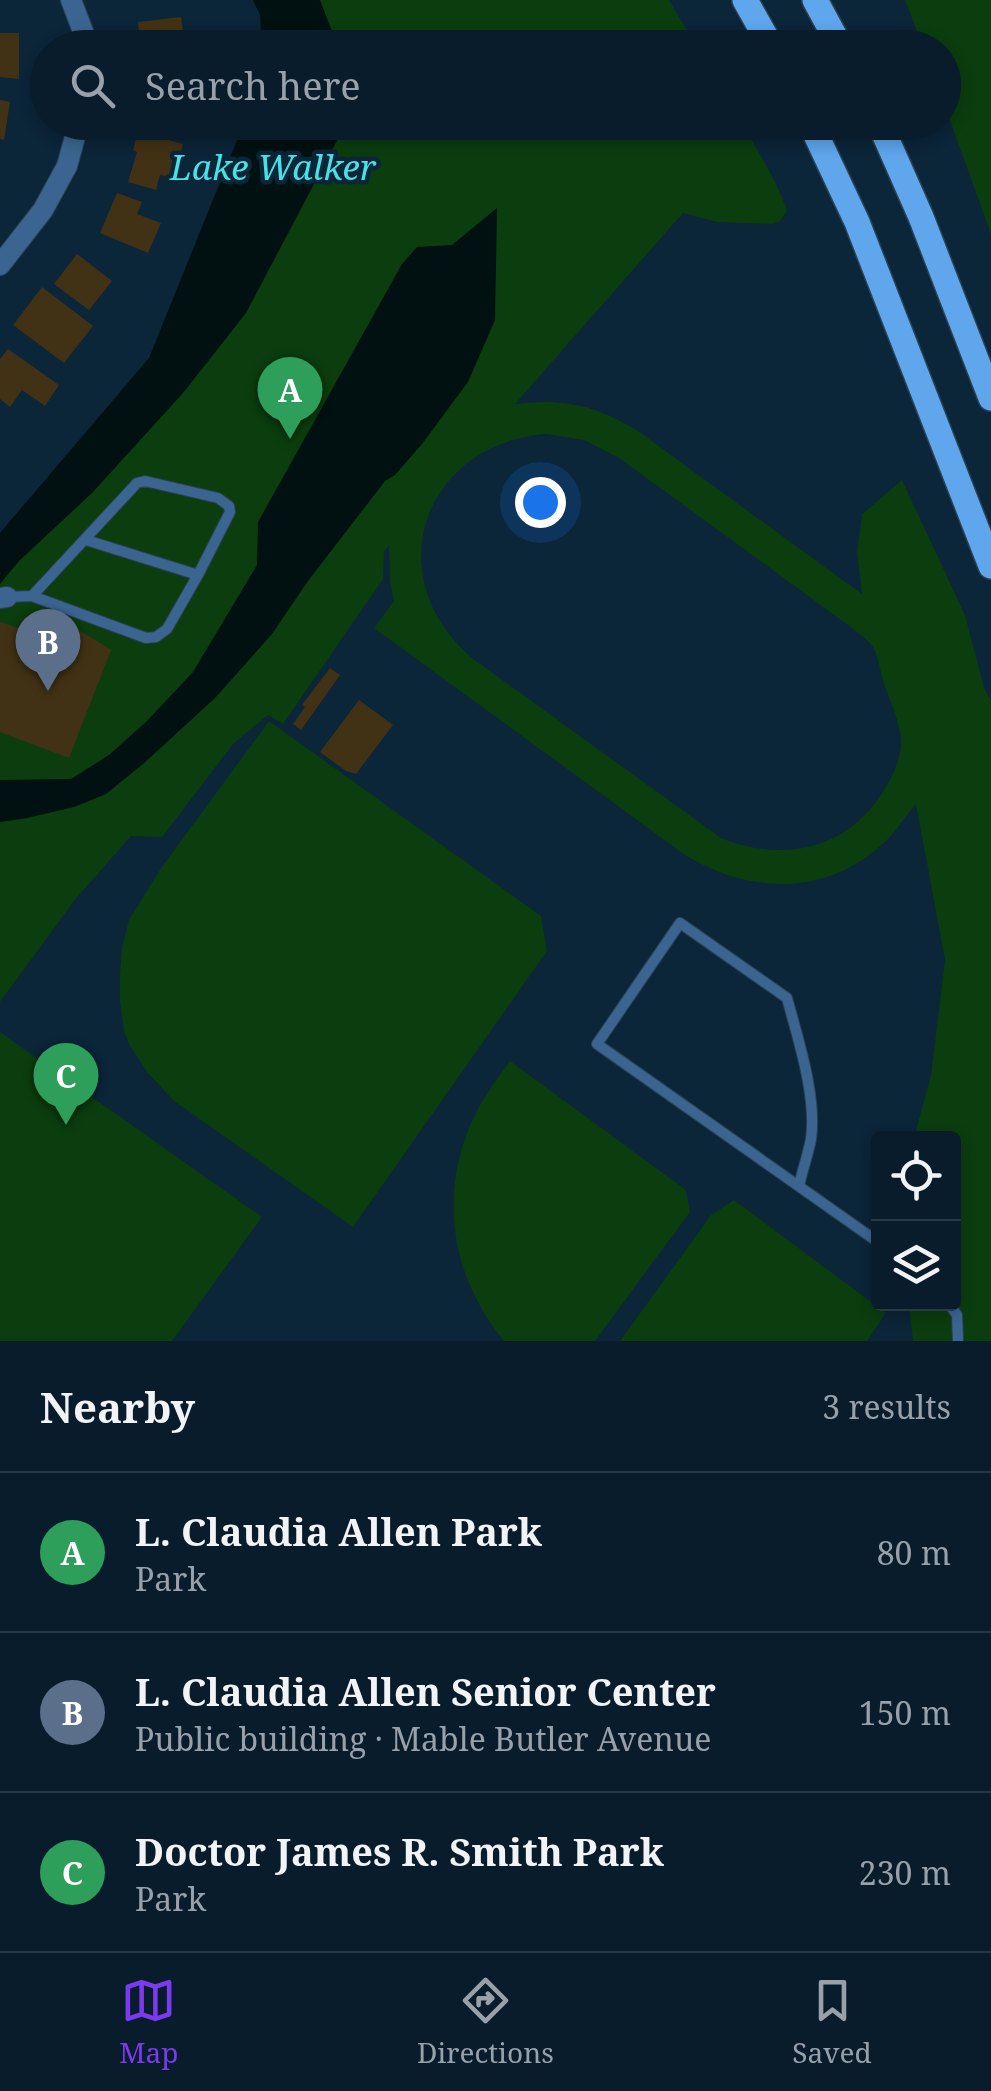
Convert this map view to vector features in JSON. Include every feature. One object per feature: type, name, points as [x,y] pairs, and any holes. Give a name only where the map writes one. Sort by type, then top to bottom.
[{"type":"main road","points":[[745,0],[762,30]]},
{"type":"main road","points":[[815,0],[831,30]]},
{"type":"main road","points":[[818,140],[857,222],[991,566]]},
{"type":"main road","points":[[886,140],[921,217],[991,398]]},
{"type":"street","points":[[71,0],[82,30]]},
{"type":"street","points":[[0,265],[44,210],[67,166],[74,140]]},
{"type":"lane","points":[[4,598],[32,596],[146,638],[156,637],[166,628],[198,574],[230,512],[229,506],[218,498],[145,480],[138,482],[32,596]]},
{"type":"lane","points":[[86,540],[198,574]]},
{"type":"lane","points":[[799,1186],[811,1138],[809,1092],[788,998],[680,923],[597,1044],[871,1237]]},
{"type":"lane","points":[[954,1311],[958,1341]]},
{"type":"green space","points":[[285,0],[669,0],[687,30],[300,30]]},
{"type":"green space","points":[[905,0],[991,0],[991,234],[957,140],[961,140],[961,30],[916,30]]},
{"type":"green space","points":[[275,140],[751,140],[784,201],[787,211],[780,221],[717,222],[683,213],[515,404],[549,402],[579,406],[623,422],[862,594],[857,552],[862,514],[902,480],[965,615],[991,701],[991,1341],[913,1341],[910,1311],[961,1311],[961,1131],[916,1131],[931,1075],[945,960],[916,804],[887,840],[864,859],[815,880],[762,883],[710,868],[685,855],[374,628],[394,601],[389,546],[384,551],[383,579],[283,724],[268,715],[234,743],[162,837],[131,836],[74,901],[0,1002],[0,540],[194,339]],"holes":[[[546,434],[584,440],[619,458],[852,628],[876,653],[900,732],[896,766],[869,810],[833,838],[790,850],[744,846],[721,838],[472,658],[443,625],[426,590],[421,554],[427,519],[443,488],[469,462],[504,443]]]},
{"type":"green space","points":[[269,721],[541,916],[547,951],[353,1227],[174,1101],[147,1072],[124,1032],[120,973],[129,920],[161,868]]},
{"type":"green space","points":[[0,1032],[262,1217],[172,1341],[0,1341]]},
{"type":"green space","points":[[510,1061],[686,1190],[690,1212],[595,1341],[504,1341],[486,1317],[462,1264],[453,1207],[461,1150],[480,1105]]},
{"type":"green space","points":[[734,1200],[871,1302],[871,1311],[886,1313],[867,1341],[620,1341],[711,1215]]},
{"type":"water","points":[[253,0],[320,0],[331,30],[261,30]]},
{"type":"water","name":"Lake Walker","points":[[237,140],[337,140],[246,313],[183,393],[92,493],[0,584],[0,533],[149,358]]},
{"type":"water","name":"Lake Walker","points":[[497,208],[495,320],[468,382],[422,444],[385,481],[272,634],[215,698],[106,794],[74,807],[0,822],[0,780],[71,779],[109,755],[193,672],[257,565],[258,522],[402,264],[417,247],[452,245]]},
{"type":"building","points":[[181,17],[183,30],[139,30],[138,22]]},
{"type":"building","points":[[0,33],[19,33],[19,79],[0,77]]},
{"type":"building","points":[[0,100],[10,102],[4,140],[0,139]]},
{"type":"building","points":[[136,140],[183,144],[174,178],[160,175],[156,190],[128,182],[137,152],[133,150]]},
{"type":"building","points":[[117,193],[142,202],[137,214],[161,223],[148,253],[100,233]]},
{"type":"building","points":[[77,254],[112,281],[89,310],[54,284]]},
{"type":"building","points":[[42,287],[93,326],[64,363],[13,325]]},
{"type":"building","points":[[8,349],[59,385],[45,406],[22,390],[10,407],[0,399],[0,359]]},
{"type":"building","points":[[42,616],[74,627],[111,650],[69,758],[0,732],[0,622],[35,634]]},
{"type":"building","points":[[330,668],[340,675],[301,730],[293,724]]},
{"type":"building","points":[[359,700],[393,725],[356,774],[320,752]]},
{"type":"place","name":"L. Claudia Allen Park","points":[[290,439]]},
{"type":"place","name":"L. Claudia Allen Senior Center","points":[[48,691]]},
{"type":"place","name":"Doctor James R. Smith Park","points":[[66,1125]]}]
